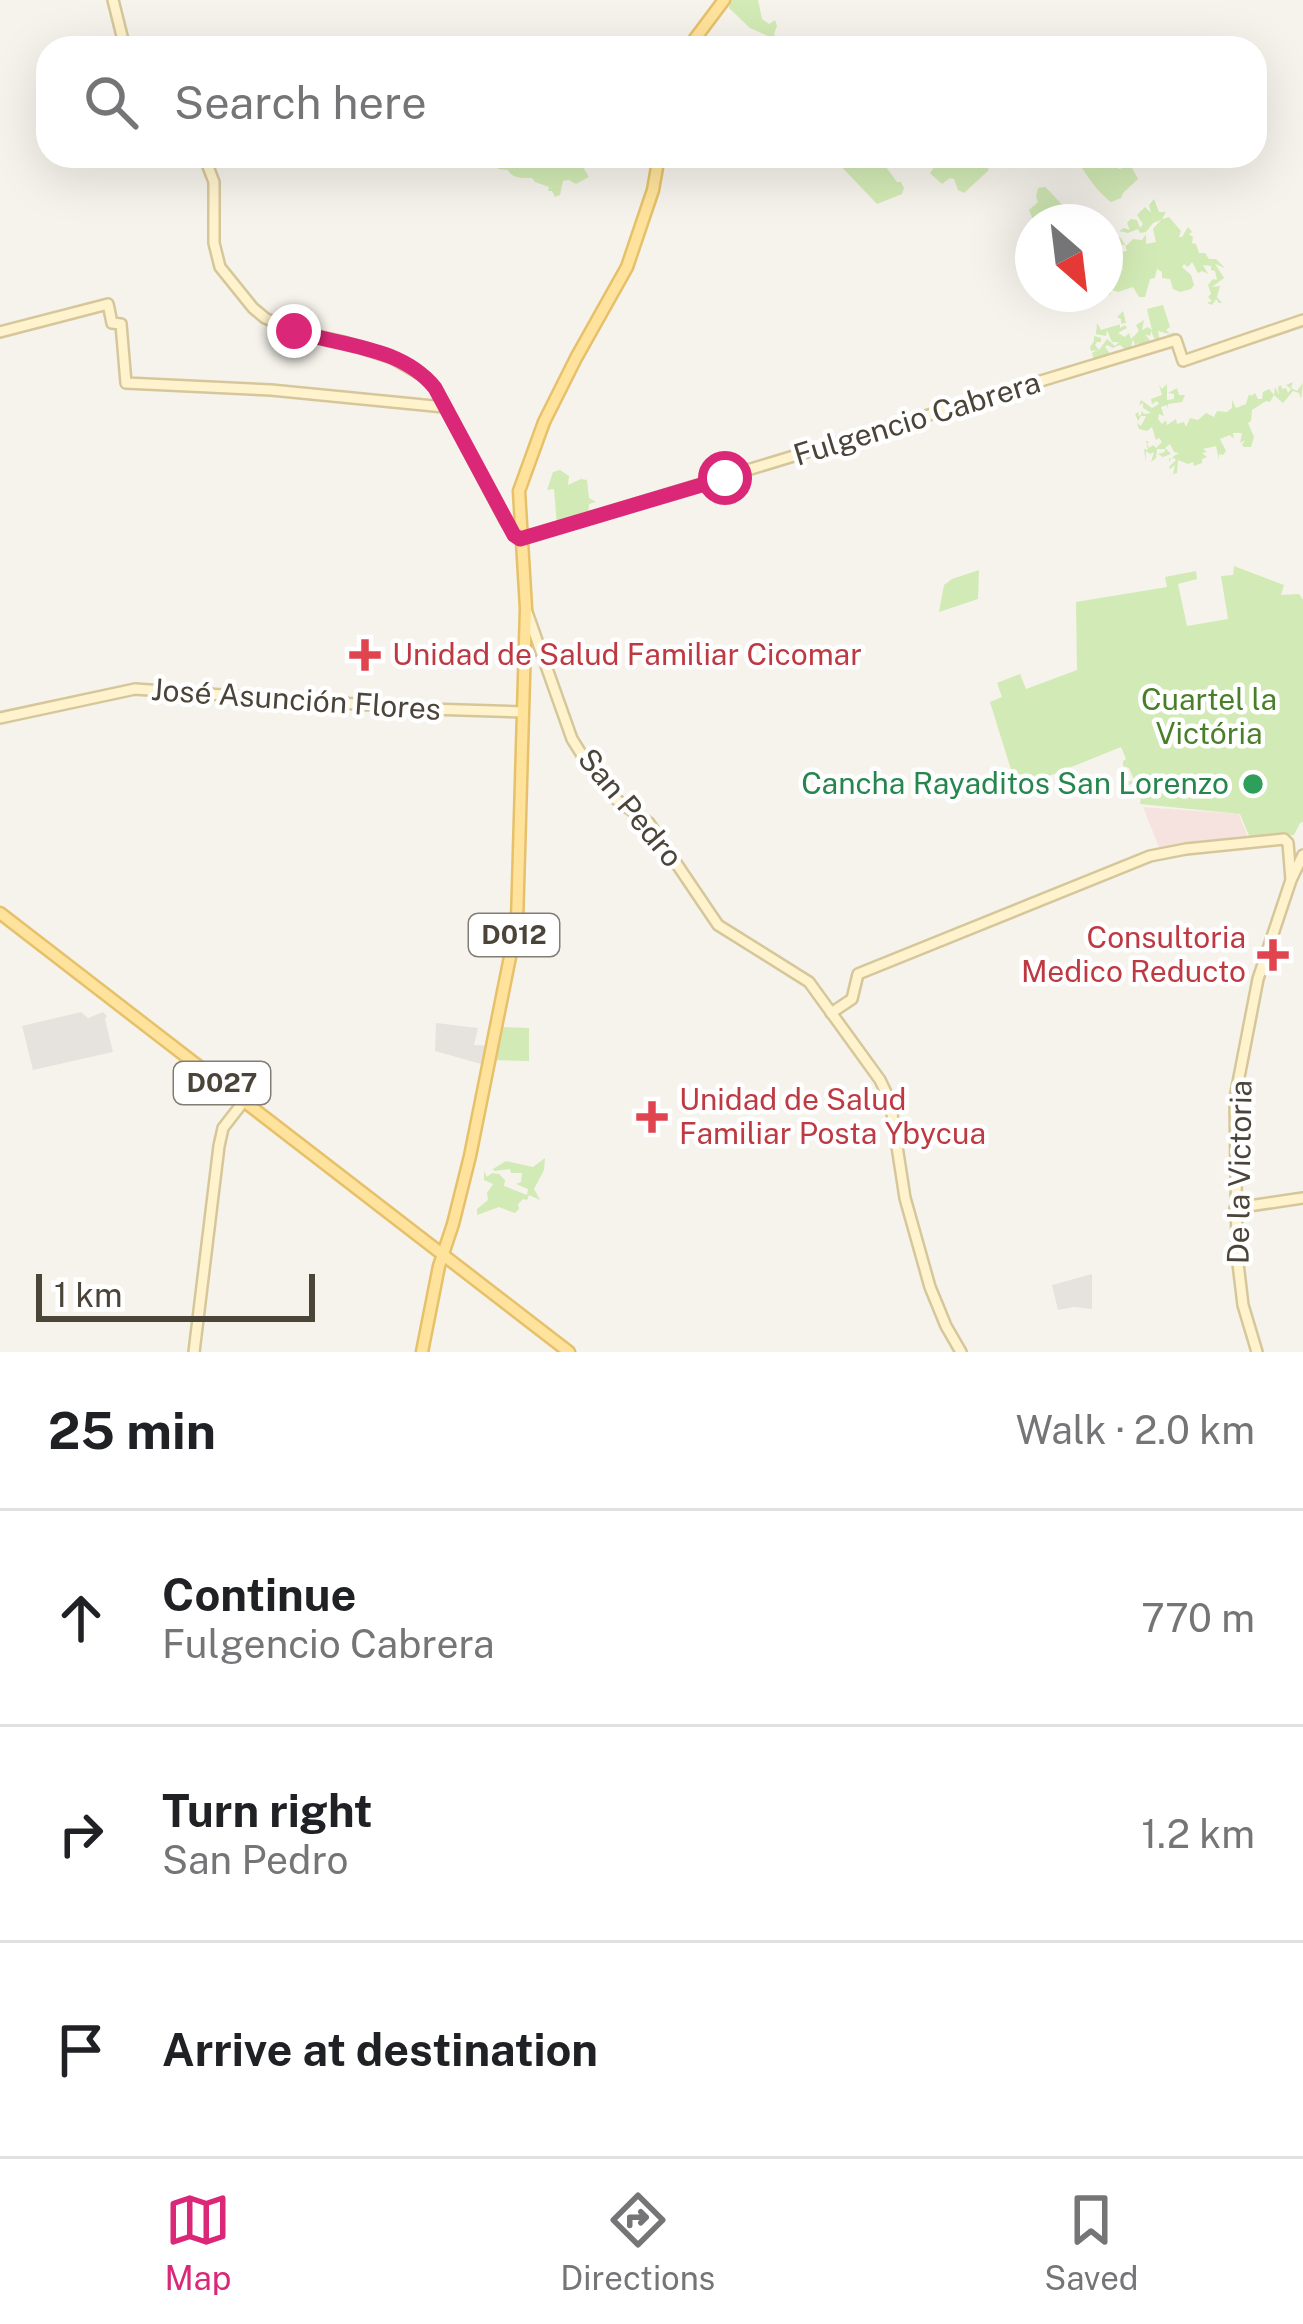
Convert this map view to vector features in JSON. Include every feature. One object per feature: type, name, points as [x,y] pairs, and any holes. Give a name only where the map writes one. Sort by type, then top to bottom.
[{"type":"main road","points":[[697,36],[724,0]]},
{"type":"main road","name":"D012","points":[[422,1352],[442,1255],[470,1156],[517,922],[527,617],[518,496],[563,382],[627,267],[657,168]]},
{"type":"main road","name":"D027","points":[[0,913],[569,1352]]},
{"type":"street","points":[[113,0],[122,36]]},
{"type":"street","points":[[209,168],[214,182],[214,243],[220,267],[254,308],[292,330],[344,342],[406,364],[425,377],[520,539]]},
{"type":"street","points":[[0,332],[108,304],[112,323],[121,324],[126,383],[249,388],[444,407]]},
{"type":"street","name":"Fulgencio Cabrera","points":[[520,539],[1176,340],[1183,361],[1303,320]]},
{"type":"street","name":"San Pedro","points":[[527,617],[572,739],[601,784],[650,823],[718,925],[804,978],[880,1081],[889,1097],[914,1232],[937,1307],[961,1352]]},
{"type":"street","name":"José Asunción Flores","points":[[0,718],[126,689],[523,712]]},
{"type":"street","points":[[831,1013],[852,999],[858,974],[1166,851],[1284,838],[1291,873]]},
{"type":"street","name":"De la Victoria","points":[[1256,1352],[1241,1294],[1235,1095],[1258,979],[1291,873],[1303,855]]},
{"type":"street","points":[[194,1352],[219,1146],[223,1128],[244,1101]]},
{"type":"street","points":[[1235,1208],[1303,1198]]},
{"type":"shaded area","points":[[1143,807],[1239,814],[1249,840],[1160,850]]},
{"type":"shaded area","points":[[81,1012],[88,1018],[103,1012],[107,1016],[113,1052],[33,1070],[22,1026]]},
{"type":"shaded area","points":[[436,1023],[478,1028],[474,1045],[491,1046],[488,1066],[435,1051]]},
{"type":"shaded area","points":[[1092,1274],[1092,1309],[1058,1310],[1052,1285]]},
{"type":"green space","points":[[731,0],[758,0],[762,19],[769,24],[775,20],[775,36],[750,28],[729,8]]},
{"type":"green space","points":[[584,168],[589,177],[576,184],[563,181],[555,197],[549,187],[532,178],[498,169]]},
{"type":"green space","points":[[843,168],[887,168],[901,182],[902,194],[877,204]]},
{"type":"green space","points":[[934,168],[989,170],[964,193],[954,179],[942,184],[930,173]]},
{"type":"green space","points":[[1082,168],[1132,168],[1138,179],[1111,202]]},
{"type":"green space","points":[[1045,187],[1061,204],[1036,204],[1038,188]]},
{"type":"green space","points":[[1154,199],[1159,212],[1166,212],[1162,219],[1169,217],[1181,231],[1179,237],[1188,227],[1199,253],[1225,268],[1215,264],[1224,278],[1212,287],[1220,286],[1217,297],[1222,303],[1216,299],[1212,305],[1207,303],[1212,301],[1208,285],[1217,280],[1215,271],[1203,265],[1208,274],[1198,273],[1192,262],[1182,267],[1191,275],[1191,289],[1173,289],[1170,279],[1162,278],[1157,269],[1145,297],[1139,297],[1133,287],[1123,290],[1123,251],[1127,251],[1123,242],[1126,246],[1146,234],[1146,244],[1156,242],[1153,229],[1161,220],[1146,232],[1128,233],[1123,229],[1130,230],[1127,223],[1131,219],[1140,228],[1143,224],[1137,215],[1145,207],[1151,213],[1149,205]]},
{"type":"green space","points":[[1163,305],[1170,327],[1166,330],[1174,332],[1173,335],[1158,331],[1157,344],[1151,331],[1150,336],[1145,334],[1151,342],[1148,349],[1142,342],[1140,348],[1135,345],[1133,339],[1126,350],[1107,345],[1111,355],[1094,361],[1092,353],[1097,350],[1090,347],[1094,336],[1101,338],[1095,345],[1099,350],[1107,339],[1115,346],[1119,342],[1112,342],[1107,330],[1106,336],[1096,334],[1097,323],[1101,330],[1120,324],[1127,328],[1118,333],[1125,337],[1129,333],[1131,339],[1139,331],[1136,325],[1144,320],[1142,330],[1152,330],[1147,309]]},
{"type":"green space","points":[[1293,382],[1291,388],[1297,391],[1303,383],[1301,399],[1293,391],[1283,403],[1274,395],[1275,387],[1279,395],[1281,385],[1288,393],[1291,389],[1286,385]]},
{"type":"green space","points":[[1167,384],[1167,400],[1174,399],[1168,393],[1177,388],[1179,395],[1185,395],[1182,402],[1168,404],[1168,409],[1161,407],[1164,416],[1159,414],[1158,419],[1162,424],[1166,420],[1167,425],[1176,419],[1186,427],[1190,418],[1227,412],[1232,400],[1236,408],[1246,404],[1249,394],[1262,399],[1269,389],[1274,395],[1252,410],[1248,423],[1254,437],[1251,447],[1242,445],[1245,440],[1240,443],[1242,433],[1233,433],[1234,439],[1230,435],[1220,439],[1226,451],[1219,454],[1219,460],[1216,446],[1203,449],[1207,457],[1202,463],[1194,466],[1178,460],[1173,474],[1175,465],[1169,467],[1176,460],[1172,457],[1179,453],[1170,444],[1165,448],[1171,454],[1163,457],[1158,454],[1165,449],[1157,449],[1151,462],[1154,452],[1146,451],[1146,462],[1144,449],[1148,450],[1146,441],[1149,448],[1162,442],[1156,440],[1152,427],[1139,429],[1137,423],[1141,426],[1146,416],[1138,421],[1135,414],[1151,413],[1143,403],[1139,405],[1141,400],[1152,408],[1159,404],[1152,404],[1151,399],[1162,395],[1159,385],[1162,389]]},
{"type":"green space","points":[[560,470],[569,476],[568,485],[587,480],[589,498],[596,502],[589,504],[588,518],[557,526],[554,489],[547,490],[553,472]]},
{"type":"green space","name":"Cuartel la Victória","points":[[1234,566],[1284,585],[1281,595],[1299,594],[1303,600],[1303,822],[1294,835],[1250,838],[1240,814],[1140,804],[1133,784],[1122,794],[1124,783],[1134,780],[1123,766],[1126,759],[1121,747],[1017,789],[990,702],[1002,697],[997,683],[1020,674],[1026,689],[1077,670],[1076,602],[1167,587],[1165,577],[1196,571],[1197,579],[1178,584],[1187,626],[1228,619],[1221,576],[1233,575]]},
{"type":"green space","points":[[979,570],[978,599],[939,612],[944,585]]},
{"type":"green space","points":[[501,1027],[529,1028],[529,1061],[493,1060]]},
{"type":"green space","points":[[545,1158],[534,1189],[540,1200],[529,1195],[515,1213],[499,1207],[477,1215],[493,1184],[484,1180],[484,1171],[487,1177],[499,1174],[504,1186],[527,1195],[528,1189],[516,1184],[522,1173],[493,1169],[506,1161],[533,1167]]},
{"type":"place","name":"Unidad de Salud Familiar Cicomar","points":[[365,655]]},
{"type":"place","name":"Cancha Rayaditos San Lorenzo","points":[[1253,784]]},
{"type":"place","name":"Consultoria Medico Reducto","points":[[1273,955]]},
{"type":"place","name":"Unidad de Salud Familiar Posta Ybycua","points":[[652,1117]]},
{"type":"route","points":[[294,331],[376,352],[425,377],[520,539],[725,478]]}]
